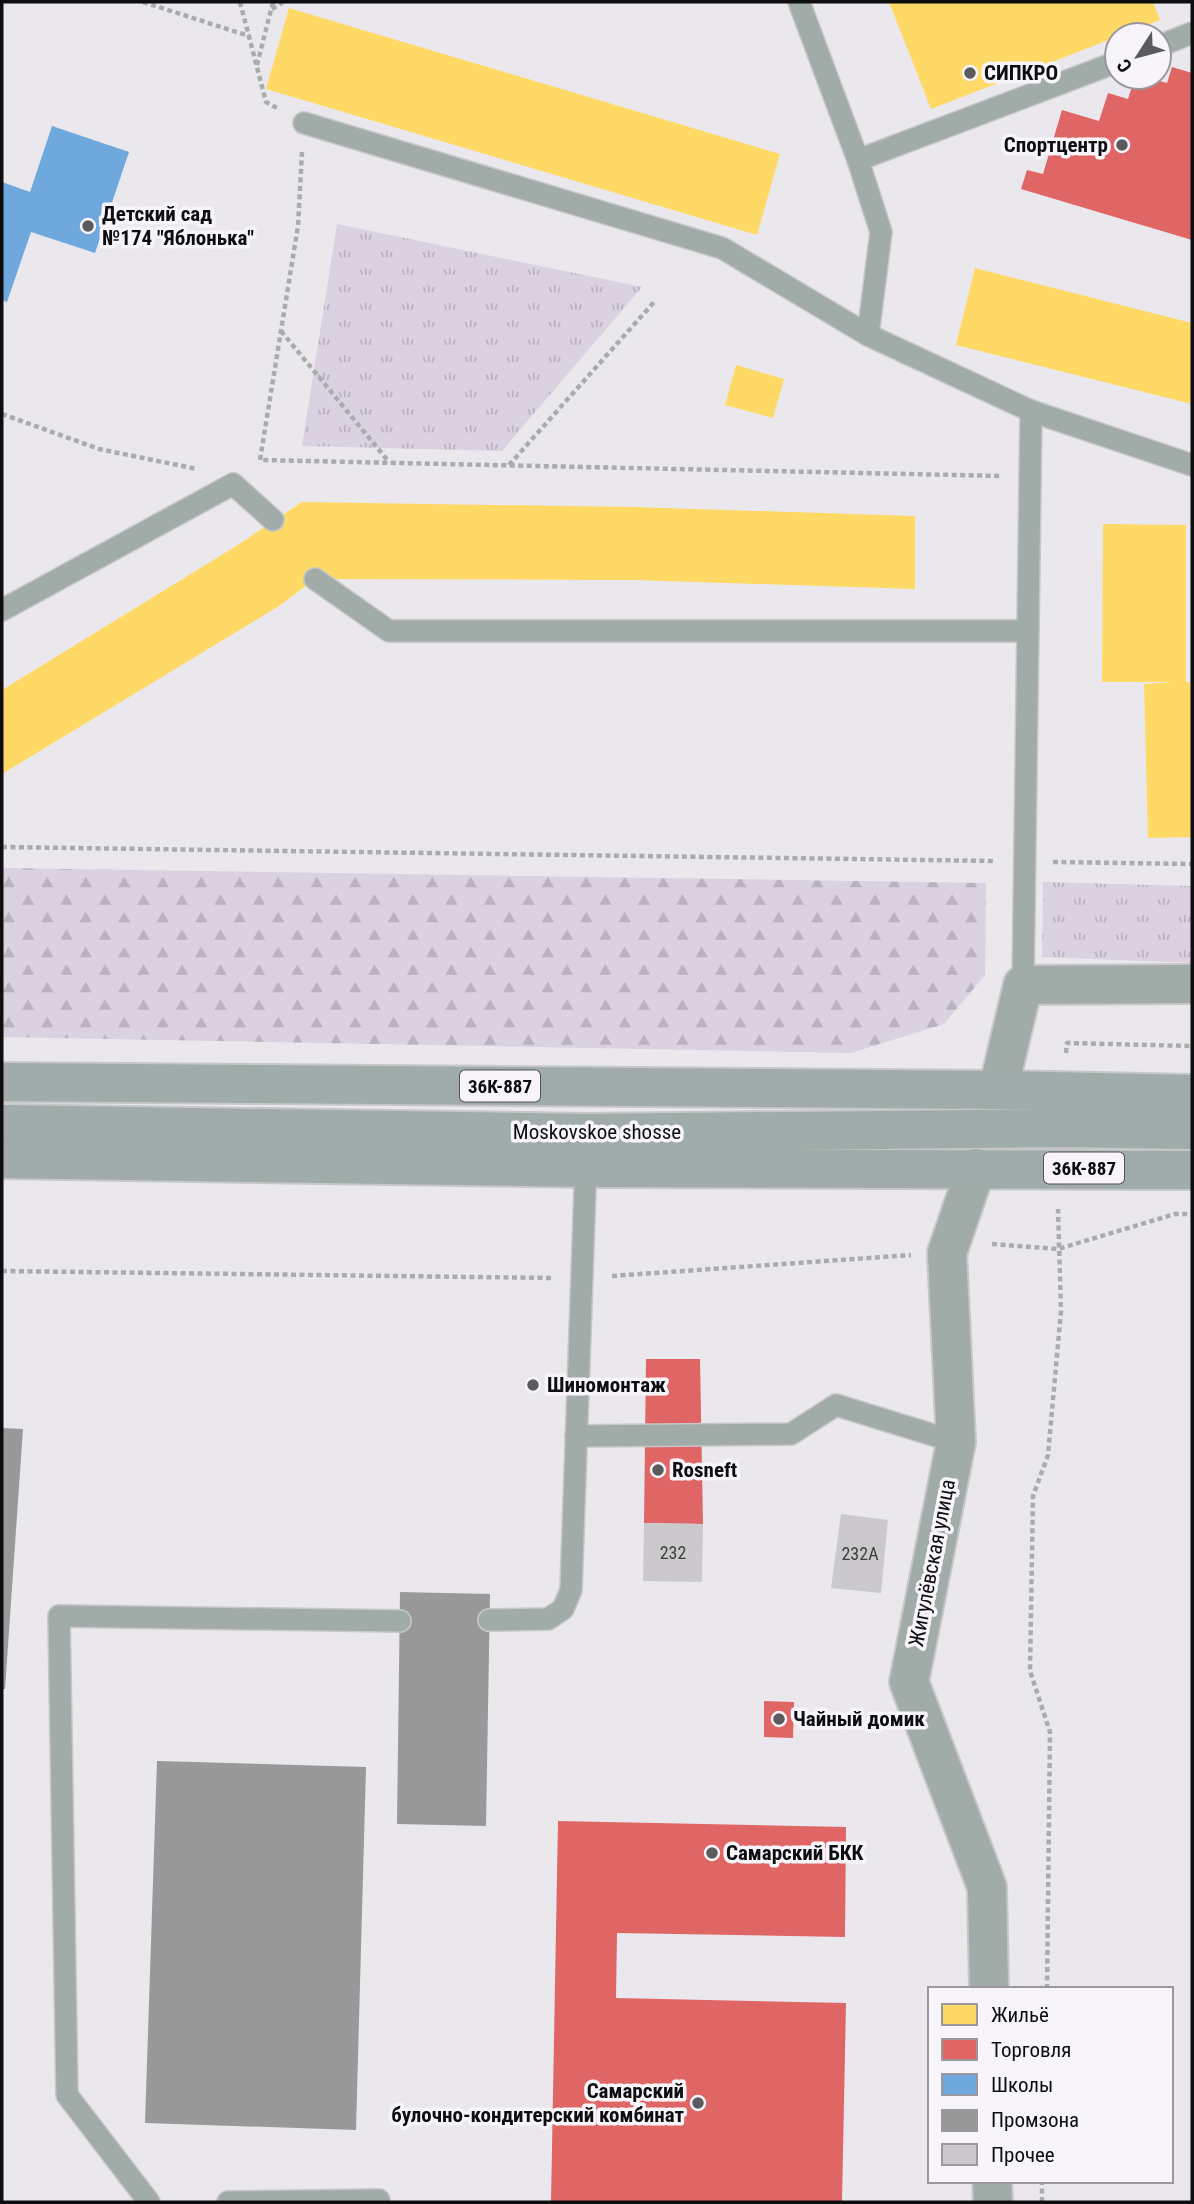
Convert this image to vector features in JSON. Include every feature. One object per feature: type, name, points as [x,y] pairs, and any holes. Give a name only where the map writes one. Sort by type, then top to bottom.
[{"type":"main road","name":"36К-887","points":[[2,1082],[1192,1094]]},
{"type":"main road","name":"Жигулёвская улица","points":[[976,1168],[998,1090]]},
{"type":"main road","name":"Moskovskoe shosse","points":[[2,1124],[976,1168],[1192,1170]]},
{"type":"main road","name":"Moskovskoe shosse","points":[[2,1159],[586,1150],[989,1129],[1192,1130]]},
{"type":"street","points":[[998,1090],[1023,985],[1192,984]]},
{"type":"street","name":"Жигулёвская улица","points":[[976,1168],[947,1253],[956,1442],[909,1682],[987,1887],[989,1987]]},
{"type":"street","points":[[992,2183],[993,2202]]},
{"type":"lane","points":[[799,2],[858,160],[881,232],[868,335]]},
{"type":"lane","points":[[1173,40],[1192,33]]},
{"type":"lane","points":[[858,160],[1103,67]]},
{"type":"lane","points":[[304,123],[722,248],[868,335],[1031,411],[1192,466]]},
{"type":"lane","points":[[1023,985],[1031,411]]},
{"type":"lane","points":[[2,610],[233,484],[273,520]]},
{"type":"lane","points":[[314,579],[389,631],[1028,631]]},
{"type":"lane","points":[[489,1620],[548,1619],[563,1609],[571,1590],[586,1150]]},
{"type":"lane","points":[[576,1436],[790,1434],[836,1405],[956,1442]]},
{"type":"lane","points":[[149,2202],[67,2095],[59,1616],[400,1621]]},
{"type":"lane","points":[[228,2202],[379,2200]]},
{"type":"path","points":[[143,2],[249,36]]},
{"type":"path","points":[[240,2],[266,102],[304,123],[298,226],[260,460]]},
{"type":"path","points":[[257,65],[273,2]]},
{"type":"path","points":[[271,9],[283,2]]},
{"type":"path","points":[[508,466],[655,301]]},
{"type":"path","points":[[281,331],[389,463]]},
{"type":"path","points":[[2,414],[99,449],[196,469],[209,467]]},
{"type":"path","points":[[247,461],[1030,477]]},
{"type":"path","points":[[2,846],[1192,864]]},
{"type":"path","points":[[1067,1043],[1192,1046]]},
{"type":"path","points":[[1047,1987],[1050,1732],[1030,1671],[1033,1496],[1048,1455],[1061,1311],[1058,1249]]},
{"type":"path","points":[[1041,2202],[1042,2183]]},
{"type":"green space","points":[[337,224],[642,287],[502,451],[302,446]]},
{"type":"green space","points":[[2,868],[986,883],[985,975],[944,1024],[851,1053],[2,1037]]},
{"type":"green space","points":[[1043,882],[1192,886],[1192,963],[1042,957]]},
{"type":"building: Жильё","name":"СИПКРО","points":[[889,2],[1153,2],[1160,20],[1103,21],[1103,42],[931,109]]},
{"type":"building: Жильё","points":[[289,8],[780,154],[757,235],[266,89]]},
{"type":"building: Жильё","points":[[975,268],[1192,323],[1192,404],[956,345]]},
{"type":"building: Жильё","points":[[736,365],[784,379],[773,418],[725,405]]},
{"type":"building: Жильё","points":[[302,502],[633,507],[915,516],[915,589],[634,580],[315,579],[279,606],[2,774],[2,690],[233,548]]},
{"type":"building: Жильё","points":[[1103,524],[1186,525],[1186,682],[1192,682],[1192,837],[1148,838],[1144,684],[1174,682],[1102,682]]},
{"type":"building: Торговля","name":"Спортцентр","points":[[1173,67],[1192,73],[1192,240],[1021,189],[1027,170],[1043,174],[1062,110],[1099,121],[1108,93],[1128,99],[1131,91],[1173,91]]},
{"type":"building: Торговля","points":[[646,1359],[700,1359],[703,1524],[644,1523]]},
{"type":"building: Торговля","points":[[764,1701],[794,1702],[793,1738],[764,1737]]},
{"type":"building: Торговля","name":"Самарский булочно-кондитерский комбинат","points":[[558,1821],[846,1827],[845,1937],[617,1933],[616,1998],[846,2003],[842,2202],[551,2202]]},
{"type":"building: Школы","points":[[52,126],[129,152],[95,253],[31,232],[7,302],[2,300],[2,182],[30,192]]},
{"type":"building: Промзона","points":[[2,1428],[23,1429],[5,1689],[2,1689]]},
{"type":"building: Промзона","points":[[400,1592],[490,1594],[486,1826],[397,1824]]},
{"type":"building: Промзона","points":[[157,1761],[366,1767],[356,2130],[145,2123]]},
{"type":"building: Прочее","points":[[841,1514],[888,1520],[881,1593],[831,1588]]},
{"type":"building: Прочее","points":[[644,1523],[703,1524],[702,1582],[643,1581]]},
{"type":"place","name":"СИПКРО","points":[[970,73]]},
{"type":"place","name":"Спортцентр","points":[[1122,145]]},
{"type":"place","name":"Детский сад №174 \"Яблонька\"","points":[[88,226]]},
{"type":"place","name":"Шиномонтаж","points":[[533,1385]]},
{"type":"place","name":"Rosneft","points":[[658,1470]]},
{"type":"place","name":"Чайный домик","points":[[779,1719]]},
{"type":"place","name":"Самарский БКК","points":[[712,1853]]},
{"type":"place","name":"Самарский булочно-кондитерский комбинат","points":[[698,2103]]}]
